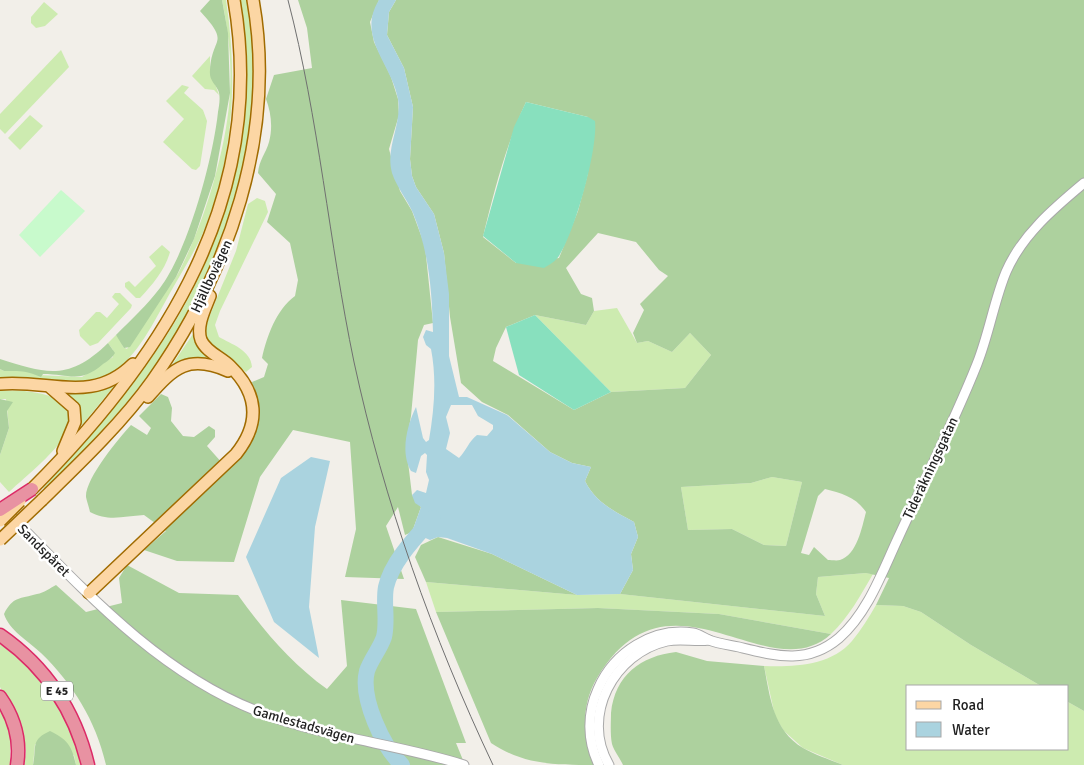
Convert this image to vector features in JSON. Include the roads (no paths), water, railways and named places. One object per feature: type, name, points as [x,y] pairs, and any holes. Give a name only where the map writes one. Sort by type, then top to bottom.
[{"type":"highway","points":[[0,510],[32,489]]},
{"type":"highway","name":"E 45","points":[[0,635],[30,659],[61,696],[75,724],[88,765]]},
{"type":"highway","points":[[0,697],[16,731],[19,753],[18,765]]},
{"type":"main road","name":"Hjällbovägen","points":[[0,521],[52,469],[106,409],[155,342],[194,274],[208,245],[231,169],[237,138],[242,91],[241,51],[234,0]]},
{"type":"main road","name":"Hjällbovägen","points":[[0,540],[86,457],[151,382],[182,336],[211,282],[231,233],[253,143],[259,76],[253,0]]},
{"type":"main road","points":[[89,593],[244,444],[251,431],[254,407],[249,392],[230,366],[208,349],[200,338],[200,325],[205,308],[223,268],[231,233]]},
{"type":"main road","points":[[0,384],[12,383],[51,388],[77,388],[109,382],[129,368],[155,342]]},
{"type":"main road","points":[[86,457],[125,424],[167,375],[183,366],[199,363],[215,364],[235,372]]},
{"type":"main road","points":[[51,388],[74,408],[75,422],[70,438],[52,469]]},
{"type":"street","name":"Tideräkningsgatan","points":[[599,765],[591,741],[590,717],[597,690],[614,662],[636,644],[664,633],[694,633],[710,640],[782,656],[803,656],[825,648],[849,629],[875,585],[954,419],[978,363],[999,292],[1011,262],[1043,219],[1084,183]]},
{"type":"street","name":"Sandspåret","points":[[0,505],[89,593]]},
{"type":"street","name":"Gamlestadsvägen","points":[[89,593],[124,627],[160,656],[232,700],[287,721],[464,765]]},
{"type":"street","name":"Tideräkningsgatan","points":[[609,765],[601,747],[598,718],[606,689],[617,672],[627,661],[649,647],[674,640],[710,640]]},
{"type":"water","points":[[379,0],[396,0],[389,12],[387,35],[404,68],[413,107],[410,159],[412,176],[416,187],[434,214],[444,253],[449,294],[449,356],[459,397],[467,397],[507,415],[550,452],[572,463],[591,467],[585,481],[589,488],[606,505],[634,522],[638,537],[631,554],[633,570],[620,594],[577,595],[492,554],[447,538],[438,537],[430,540],[412,532],[421,507],[415,503],[412,495],[417,490],[426,493],[429,480],[426,472],[427,455],[425,453],[421,456],[416,473],[411,471],[405,448],[410,422],[416,407],[423,438],[426,442],[429,440],[434,372],[431,349],[426,345],[423,337],[426,330],[433,332],[432,302],[423,242],[411,208],[392,173],[390,163],[398,118],[398,99],[395,86],[373,38],[371,26],[373,13]],"holes":[[[451,405],[472,405],[478,416],[493,425],[493,429],[487,436],[477,435],[459,458],[446,449],[450,433],[446,417]]]},
{"type":"water","points":[[311,457],[330,461],[315,527],[309,607],[319,658],[274,622],[246,557],[281,478]]},
{"type":"waterway","points":[[402,765],[388,747],[370,708],[367,695],[367,671],[384,637],[386,625],[385,593],[389,577],[405,550],[433,518]]},
{"type":"tram line","points":[[288,0],[308,90],[345,317],[366,414],[395,517],[430,617],[493,765]]}]
